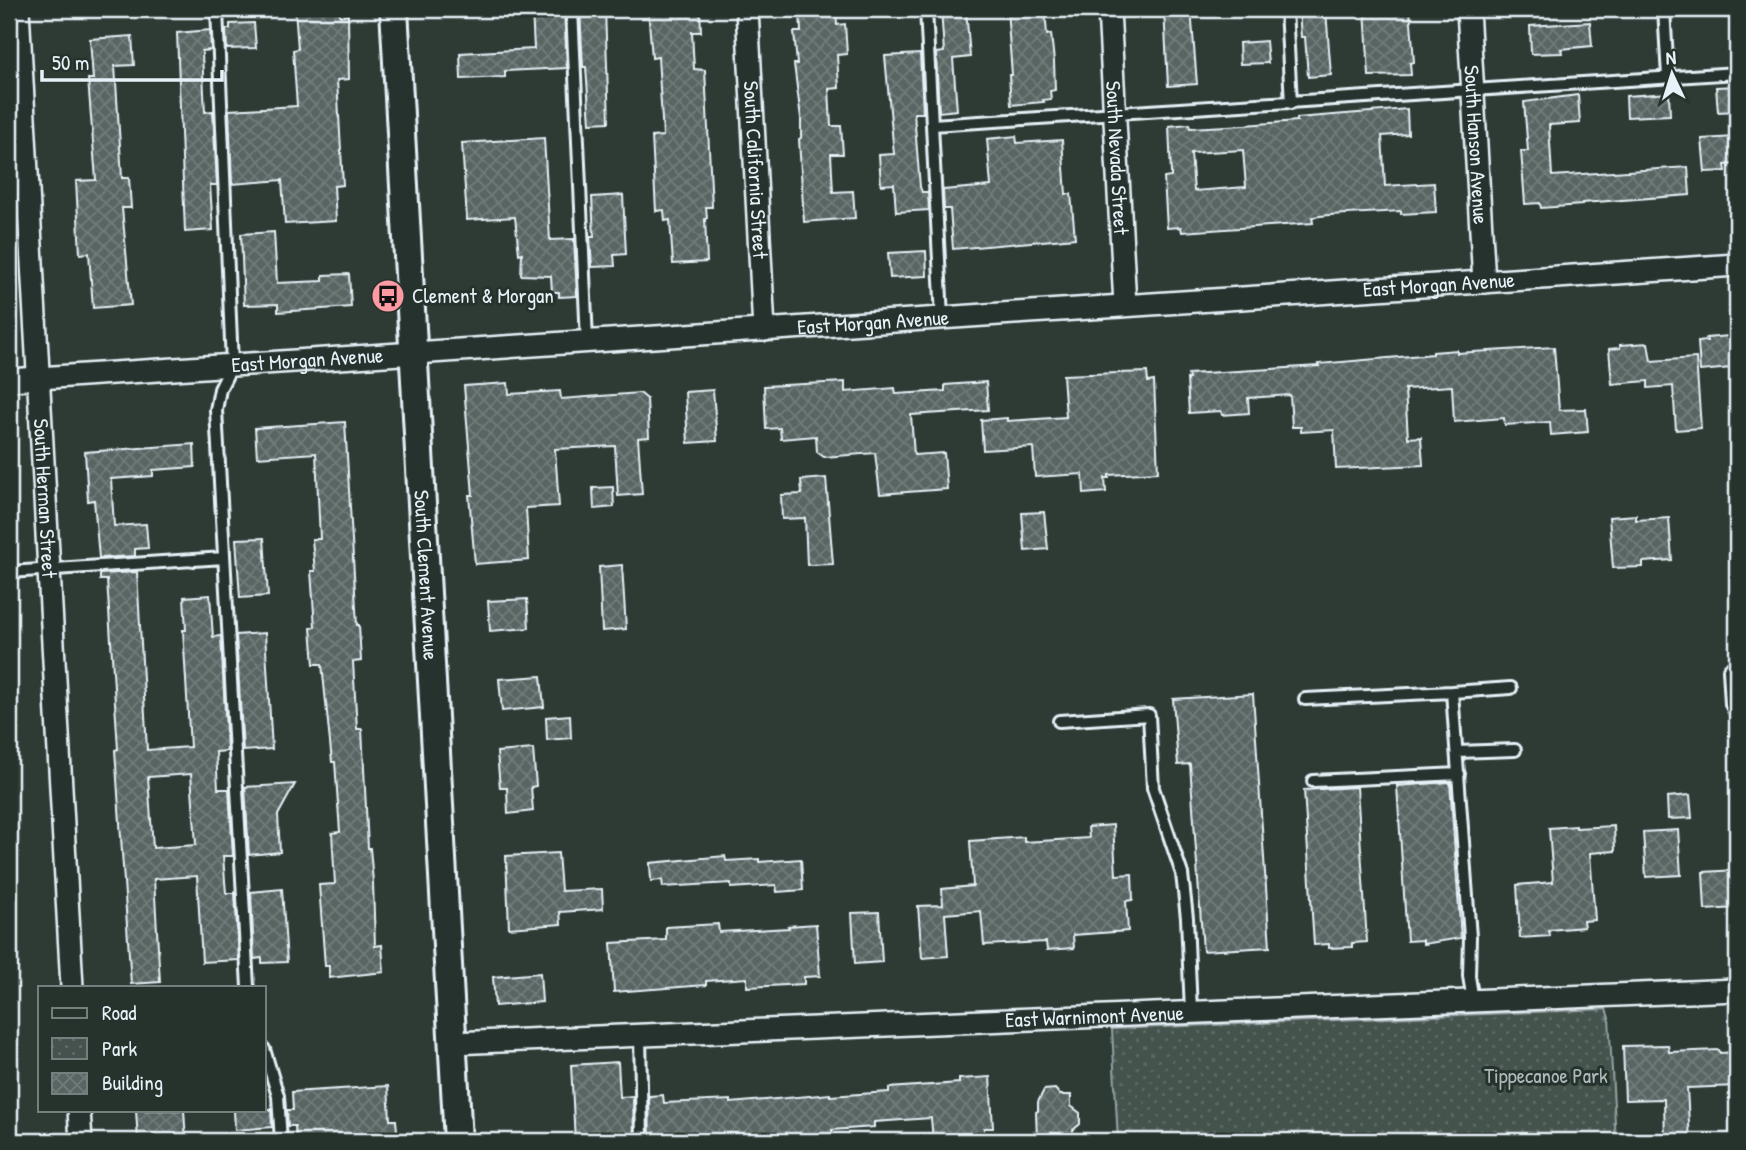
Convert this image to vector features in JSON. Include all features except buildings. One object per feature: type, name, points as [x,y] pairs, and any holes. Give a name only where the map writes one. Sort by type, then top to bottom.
[{"type":"street","name":"South Herman Street","points":[[18,9],[72,986]]},
{"type":"street","name":"South Clement Avenue","points":[[394,9],[458,1141]]},
{"type":"street","name":"South California Street","points":[[747,9],[764,330]]},
{"type":"street","name":"South Nevada Street","points":[[1109,9],[1125,306]]},
{"type":"street","name":"South Hanson Avenue","points":[[1468,9],[1484,282]]},
{"type":"street","name":"East Morgan Avenue","points":[[9,380],[1737,265]]},
{"type":"street","name":"East Warnimont Avenue","points":[[453,1043],[1737,990]]},
{"type":"street","points":[[79,1112],[81,1141]]},
{"type":"lane","points":[[217,9],[232,365],[220,389],[216,410],[248,986]]},
{"type":"lane","points":[[572,9],[587,341]]},
{"type":"lane","points":[[926,9],[942,318]]},
{"type":"lane","points":[[1286,9],[1291,103]]},
{"type":"lane","points":[[1664,9],[1668,78]]},
{"type":"lane","points":[[932,125],[1737,73]]},
{"type":"lane","points":[[9,572],[224,558]]},
{"type":"lane","points":[[1729,669],[1731,704],[1737,715]]},
{"type":"lane","points":[[1305,699],[1511,688]]},
{"type":"lane","points":[[1452,692],[1470,937],[1469,976],[1473,1001]]},
{"type":"lane","points":[[1059,721],[1149,715],[1153,788],[1182,874],[1187,918],[1191,1012]]},
{"type":"lane","points":[[1457,752],[1515,750]]},
{"type":"lane","points":[[1313,781],[1459,774]]},
{"type":"lane","points":[[640,1035],[642,1141]]},
{"type":"lane","points":[[266,1056],[278,1096],[281,1141]]},
{"type":"green space","name":"Tippecanoe Park","points":[[1606,1009],[1609,1018],[1616,1141],[1118,1141],[1112,1029]]},
{"type":"place","name":"Clement & Morgan","points":[[388,296]]}]
